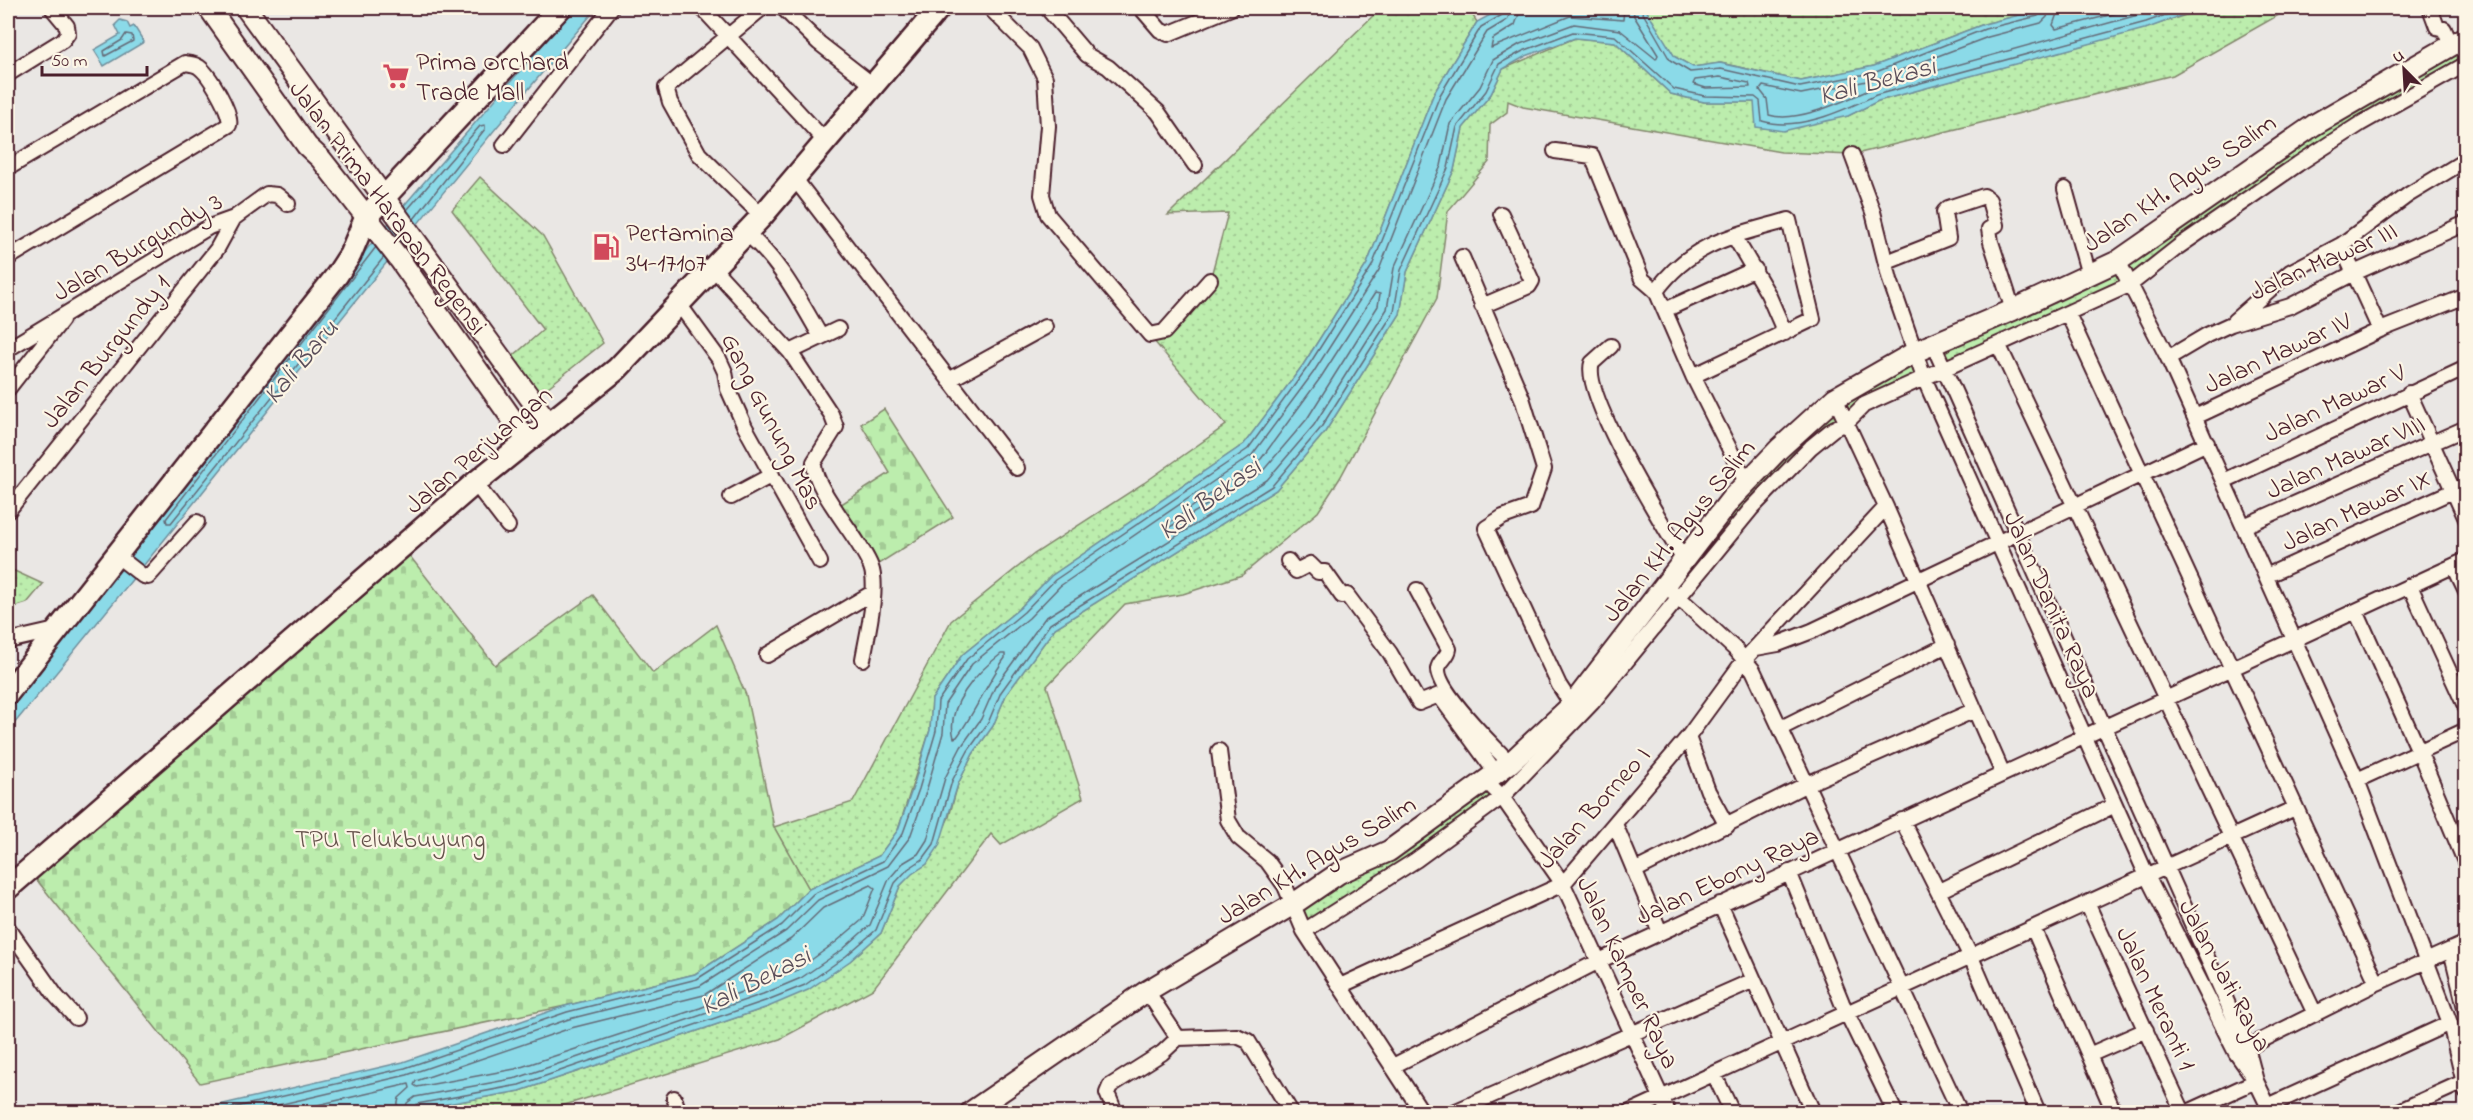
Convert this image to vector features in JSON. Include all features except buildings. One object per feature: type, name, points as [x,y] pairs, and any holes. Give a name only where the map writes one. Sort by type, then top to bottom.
[{"type":"main road","points":[[8,693],[56,630],[119,557],[336,275],[372,224],[560,8]]},
{"type":"main road","name":"Jalan Perjuangan","points":[[8,888],[475,483],[617,369],[762,216],[939,8]]},
{"type":"street","points":[[8,74],[63,40],[68,33],[67,26],[52,8]]},
{"type":"street","name":"Jalan Prima Harapan Regensi","points":[[209,8],[314,153],[400,260],[527,440]]},
{"type":"street","name":"Jalan Prima Harapan Regensi","points":[[246,8],[549,424]]},
{"type":"street","points":[[504,146],[611,8]]},
{"type":"street","points":[[702,8],[826,142]]},
{"type":"street","points":[[762,8],[668,84],[667,94],[699,154],[762,216]]},
{"type":"street","points":[[783,8],[819,43],[873,85]]},
{"type":"street","points":[[990,8],[1030,48],[1045,78],[1048,126],[1042,195],[1048,215],[1150,335],[1164,332],[1210,280]]},
{"type":"street","points":[[1047,8],[1087,55],[1108,67],[1153,107],[1195,165]]},
{"type":"street","points":[[1141,8],[1160,30],[1167,34],[1231,8]]},
{"type":"street","points":[[2430,8],[2437,27],[2444,29],[2458,41]]},
{"type":"street","points":[[237,48],[263,31]]},
{"type":"street","name":"Jalan KH. Agus Salim","points":[[983,1109],[1147,990],[1292,905],[1339,873],[1389,852],[1497,772],[1572,705],[1731,499],[1779,448],[1835,398],[1925,348],[2118,261],[2314,125],[2458,41]]},
{"type":"street","points":[[8,168],[185,63],[197,64],[205,72],[230,116],[229,125],[8,258]]},
{"type":"street","points":[[1304,931],[1416,860],[1502,797],[1592,703],[1757,502],[1811,447],[1833,429],[1847,422],[1864,405],[2131,285],[2187,240],[2298,164],[2360,124],[2466,64]]},
{"type":"street","points":[[328,123],[310,131],[307,137],[314,153],[338,155],[343,143]]},
{"type":"street","points":[[1555,152],[1592,156],[1642,279],[1656,291],[1693,376],[1747,484]]},
{"type":"street","points":[[1852,154],[1873,212],[1890,280],[1925,348]]},
{"type":"street","points":[[2231,324],[2290,272],[2341,245],[2408,195],[2466,160]]},
{"type":"street","points":[[795,179],[1017,468]]},
{"type":"street","points":[[2065,189],[2090,275]]},
{"type":"street","name":"Jalan Burgundy 3","points":[[8,349],[209,226],[234,218],[272,193],[288,204]]},
{"type":"street","points":[[1887,262],[1948,238],[1944,212],[1984,196],[1989,200],[1996,225],[1989,229],[1991,242],[2013,310]]},
{"type":"street","points":[[1482,306],[1529,286],[1532,281],[1501,214]]},
{"type":"street","name":"Jalan Burgundy 1","points":[[8,511],[217,249],[234,218]]},
{"type":"street","points":[[1656,291],[1669,273],[1689,255],[1734,236],[1789,219],[1804,287],[1814,312],[1813,319],[1693,376]]},
{"type":"street","name":"Jalan Mawar III","points":[[2169,358],[2231,324],[2290,306],[2354,273],[2466,223]]},
{"type":"street","points":[[746,233],[764,247],[789,281],[821,337]]},
{"type":"street","points":[[1734,236],[1755,269],[1785,333]]},
{"type":"street","points":[[2341,245],[2380,330]]},
{"type":"street","points":[[1462,257],[1521,398],[1544,469],[1531,507],[1503,517],[1485,528],[1559,685],[1572,705]]},
{"type":"street","points":[[2118,261],[2169,358],[2357,780],[2450,1023],[2464,1087],[2397,1113]]},
{"type":"street","points":[[713,268],[790,352],[831,414],[836,427],[814,462],[813,468],[828,497],[872,568],[872,593],[863,659]]},
{"type":"street","points":[[1665,310],[1755,269]]},
{"type":"street","name":"Jalan Mawar IV","points":[[2195,417],[2380,330],[2466,296]]},
{"type":"street","name":"Gang Gunung Mas","points":[[679,304],[719,359],[735,408],[820,562]]},
{"type":"street","points":[[8,389],[68,313]]},
{"type":"street","points":[[2068,314],[2377,982]]},
{"type":"street","points":[[949,380],[1045,327]]},
{"type":"street","points":[[790,352],[838,329]]},
{"type":"street","points":[[1611,346],[1592,363],[1589,375],[1591,381],[1617,442],[1684,560]]},
{"type":"street","points":[[1999,346],[2315,1014]]},
{"type":"street","name":"Jalan Danita Raya","points":[[1925,348],[1943,370],[2165,868]]},
{"type":"street","name":"Jalan Danita Raya","points":[[1925,348],[1924,378],[2000,543],[2147,876]]},
{"type":"street","name":"Jalan Mawar V","points":[[2224,481],[2466,368]]},
{"type":"street","points":[[2409,393],[2466,519]]},
{"type":"street","points":[[1835,398],[1886,507],[2003,774]]},
{"type":"street","name":"Jalan Mawar VIII","points":[[2244,526],[2466,428]]},
{"type":"street","points":[[1756,648],[1794,638],[2000,543],[2207,443]]},
{"type":"street","points":[[731,497],[772,475]]},
{"type":"street","points":[[475,483],[508,526]]},
{"type":"street","name":"Jalan Mawar IX","points":[[2266,576],[2466,485]]},
{"type":"street","name":"Jalan Borneo I","points":[[1340,986],[1563,884],[1688,737],[1746,659],[1886,507]]},
{"type":"street","points":[[119,557],[142,576],[152,575],[197,522]]},
{"type":"street","points":[[1288,561],[1296,571],[1310,564],[1318,572],[1325,572],[1342,596],[1347,595],[1390,653],[1419,703],[1439,695],[1497,772]]},
{"type":"street","points":[[2460,563],[2466,591]]},
{"type":"street","name":"Jalan Ebony Raya","points":[[1393,1066],[1660,932],[2460,563]]},
{"type":"street","points":[[1663,585],[1746,659],[1904,987],[1960,1113]]},
{"type":"street","points":[[2410,586],[2466,708]]},
{"type":"street","name":"Jalan Kamper Raya","points":[[1417,590],[1449,649],[1440,663],[1439,677],[1478,730],[1497,772],[1502,797],[1563,884],[1668,1113]]},
{"type":"street","points":[[767,655],[872,593]]},
{"type":"street","points":[[2356,611],[2419,751],[2466,864]]},
{"type":"street","points":[[8,641],[56,630]]},
{"type":"street","points":[[1781,728],[1947,645]]},
{"type":"street","points":[[1634,871],[1807,784],[1975,710]]},
{"type":"street","points":[[2357,780],[2466,730]]},
{"type":"street","points":[[1688,737],[1708,790],[1727,826]]},
{"type":"street","points":[[1219,751],[1228,820],[1232,830],[1267,861],[1285,886],[1304,931],[1422,1113]]},
{"type":"street","points":[[1939,891],[2115,805]]},
{"type":"street","points":[[1630,1113],[2295,808]]},
{"type":"street","points":[[1902,820],[1971,957],[2038,1113]]},
{"type":"street","points":[[1615,824],[1660,932]]},
{"type":"street","name":"Jalan Jati Raya","points":[[2165,868],[2241,1050]]},
{"type":"street","points":[[1789,872],[1847,1013],[1895,1113]]},
{"type":"street","name":"Jalan Jati Raya","points":[[2147,876],[2241,1050],[2270,1109]]},
{"type":"street","name":"Jalan Meranti 1","points":[[2087,903],[2183,1113]]},
{"type":"street","points":[[1720,904],[1813,1113]]},
{"type":"street","points":[[8,928],[56,996],[76,1018]]},
{"type":"street","points":[[2033,928],[2115,1113]]},
{"type":"street","points":[[2241,1050],[2377,982],[2466,943]]},
{"type":"street","points":[[2451,950],[2466,1012]]},
{"type":"street","points":[[1454,1113],[1754,980]]},
{"type":"street","points":[[1147,990],[1178,1038]]},
{"type":"street","points":[[2270,1109],[2450,1023]]},
{"type":"street","points":[[2089,1055],[2146,1030]]},
{"type":"street","points":[[1115,1113],[1107,1093],[1110,1086],[1162,1053],[1178,1038],[1237,1036],[1248,1041],[1291,1113]]},
{"type":"street","points":[[1714,1074],[1732,1113]]},
{"type":"street","points":[[2188,1113],[2256,1081]]},
{"type":"street","points":[[674,1098],[679,1113]]},
{"type":"green space","points":[[1381,8],[1468,8],[1477,22],[1434,93],[1367,264],[1303,365],[1244,444],[1051,576],[1020,608],[962,655],[932,699],[930,730],[898,830],[879,856],[809,889],[774,827],[853,802],[951,621],[1034,554],[1144,483],[1226,425],[1147,333],[1154,336],[1210,280],[1228,213],[1168,215]]},
{"type":"green space","points":[[1633,8],[2047,8],[1984,24],[1874,66],[1801,81],[1721,63],[1693,67],[1675,57]]},
{"type":"green space","points":[[2208,8],[2291,8],[2173,75],[1852,155],[1781,152],[1523,107],[1508,101],[1507,112],[1490,125],[1489,162],[1448,211],[1437,298],[1340,478],[1318,512],[1242,575],[1183,594],[1125,604],[1047,686],[1083,798],[1001,845],[991,834],[873,989],[780,1039],[542,1112],[403,1112],[520,1091],[768,1007],[850,961],[881,933],[900,886],[911,874],[927,864],[949,817],[958,784],[973,754],[993,726],[1006,695],[1055,628],[1276,490],[1325,432],[1400,314],[1407,272],[1454,170],[1463,128],[1491,94],[1503,69],[1575,38],[1615,42],[1671,94],[1704,102],[1754,102],[1848,116],[1878,101],[2142,29]]},
{"type":"green space","points":[[2465,37],[2465,64],[2360,124],[2131,284],[1943,370],[1933,344],[2089,275]]},
{"type":"green space","points":[[480,177],[543,236],[603,343],[537,396],[512,357],[543,330],[452,210]]},
{"type":"green space","points":[[1916,354],[1923,377],[1849,415],[1838,399]]},
{"type":"green space","points":[[1835,398],[1847,422],[1811,447],[1502,797],[1304,931],[1292,905],[1510,763],[1663,585]]},
{"type":"green space","points":[[884,409],[953,517],[872,568],[835,508],[890,473],[861,424]]},
{"type":"green space","name":"TPU Telukbuyung","points":[[409,555],[495,665],[593,595],[653,673],[716,625],[746,695],[774,827],[809,889],[778,920],[695,974],[565,1006],[200,1083],[36,879]]},
{"type":"green space","points":[[8,568],[43,584],[27,603],[8,609]]},
{"type":"water","name":"Kali Baru","points":[[574,8],[597,8],[448,187],[156,551],[8,731],[8,706],[136,548],[370,245]]},
{"type":"water","name":"Kali Bekasi","points":[[1503,8],[1645,8],[1675,57],[1693,67],[1720,63],[1801,81],[1874,66],[1984,24],[2047,8],[2202,8],[2148,28],[1878,101],[1848,116],[1783,131],[1756,127],[1754,102],[1704,102],[1671,94],[1615,42],[1575,38],[1526,56],[1503,69],[1491,94],[1463,128],[1454,170],[1407,272],[1400,314],[1325,432],[1276,490],[1055,628],[1006,695],[993,726],[973,754],[958,784],[939,846],[927,864],[900,886],[881,933],[850,961],[808,990],[768,1007],[520,1091],[403,1112],[189,1112],[403,1062],[565,1006],[695,974],[778,920],[809,889],[879,856],[898,830],[913,787],[930,730],[932,699],[962,655],[1020,608],[1051,576],[1244,444],[1303,365],[1367,264],[1434,93],[1477,22]]},
{"type":"water","points":[[120,20],[127,22],[130,28],[134,26],[144,42],[104,66],[94,50],[120,35],[115,25]]},
{"type":"place","name":"Prima Orchard Trade Mall","points":[[396,76]]},
{"type":"place","name":"Pertamina 34-17107","points":[[606,247]]}]
